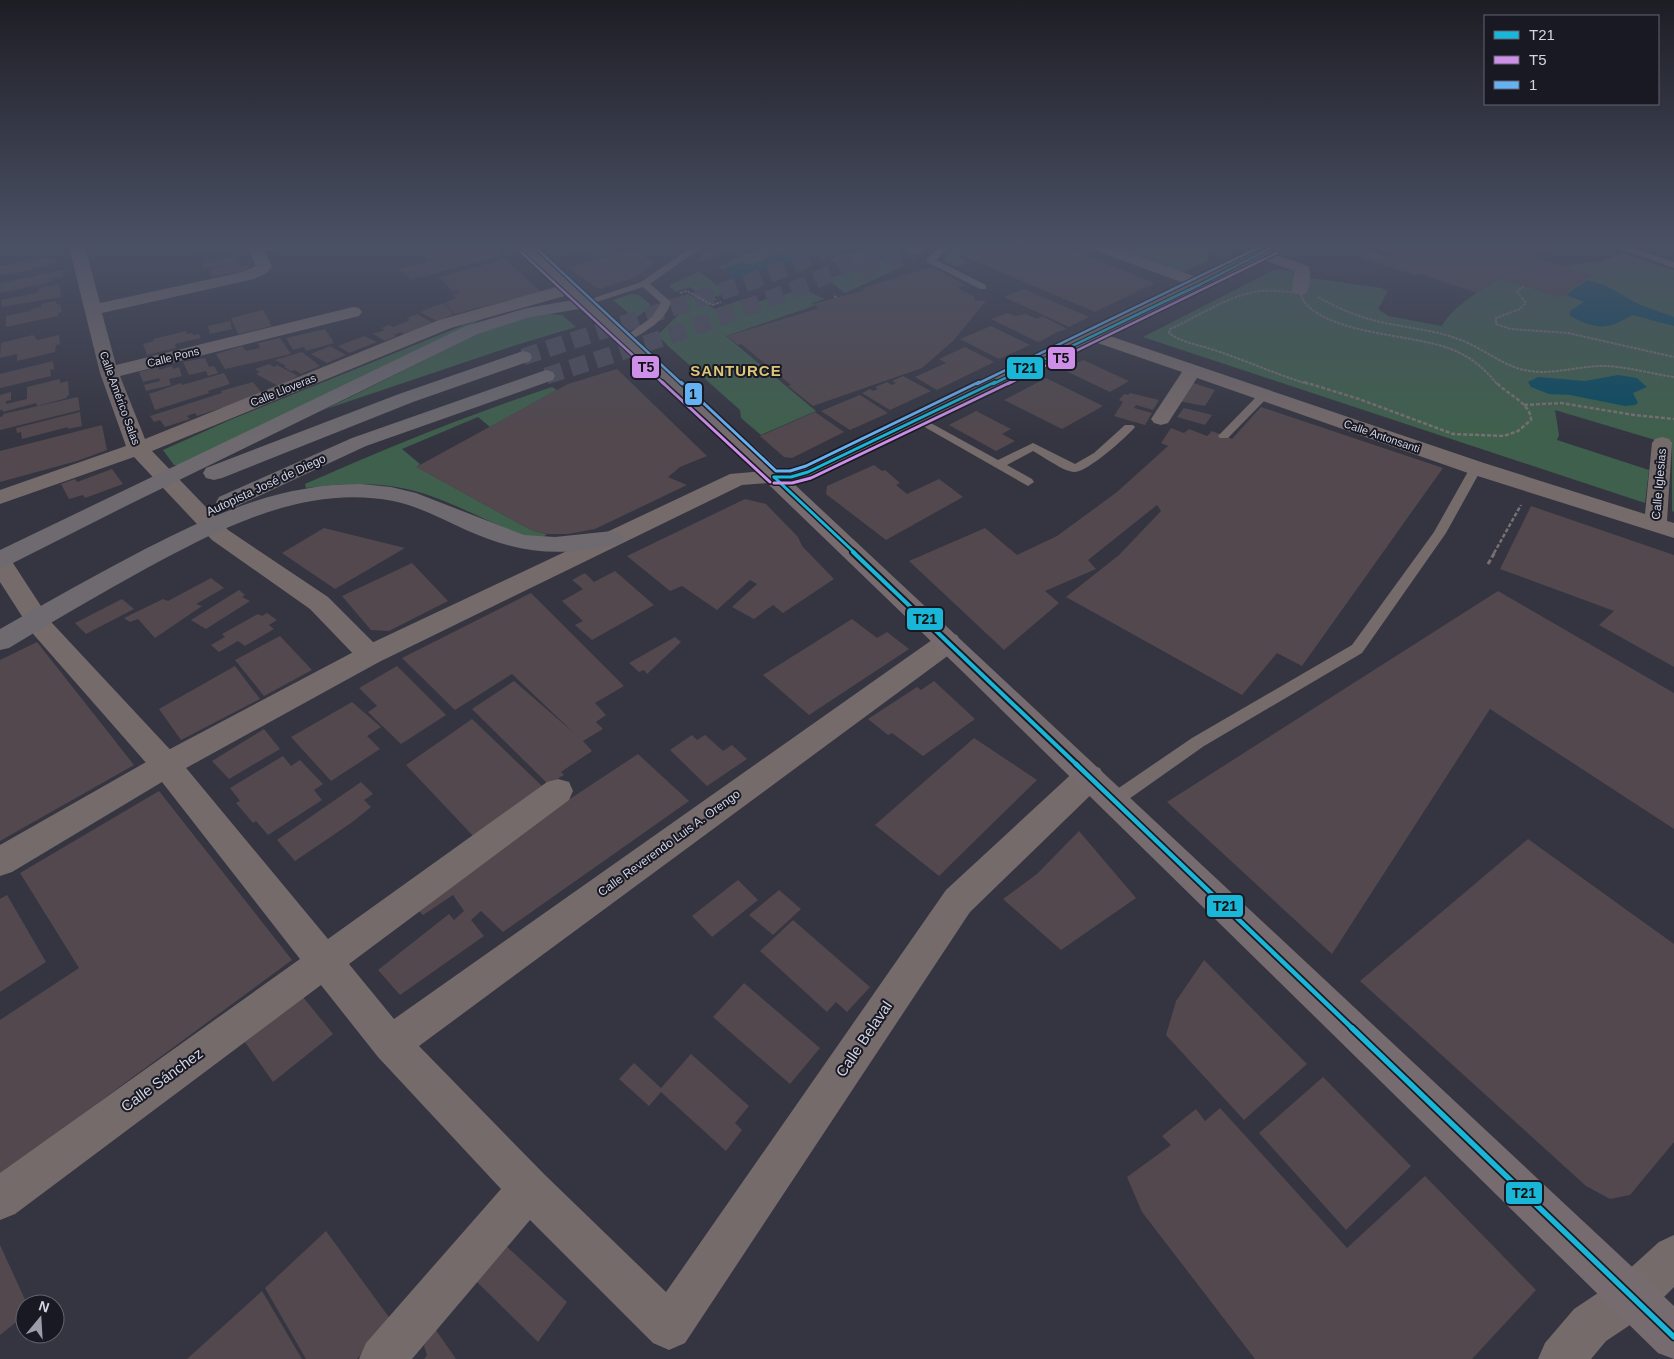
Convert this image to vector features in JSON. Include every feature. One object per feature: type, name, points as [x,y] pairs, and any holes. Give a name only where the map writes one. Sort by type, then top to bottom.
[{"type":"highway","points":[[0,561],[208,467],[486,324],[534,310]]},
{"type":"highway","name":"Autopista José de Diego","points":[[0,579],[208,467],[523,357]]},
{"type":"highway","name":"Autopista José de Diego","points":[[0,623],[93,570],[237,506],[359,442],[546,376]]},
{"type":"highway","points":[[0,641],[237,506],[322,492],[362,491],[388,493],[410,498],[495,534],[523,542],[556,545],[612,538]]},
{"type":"main road","points":[[592,310],[774,477],[948,642],[1674,1337]]},
{"type":"main road","points":[[774,477],[804,474],[1145,310]]},
{"type":"street","name":"Calle Américo Salas","points":[[92,310],[109,373],[138,449],[220,535],[319,603],[370,655]]},
{"type":"street","name":"Calle Lloveras","points":[[0,497],[138,449],[445,324],[493,310]]},
{"type":"street","name":"Calle Pons","points":[[109,373],[353,312]]},
{"type":"street","name":"Calle Antonsanti","points":[[1092,335],[1476,468],[1665,529]]},
{"type":"street","points":[[1161,420],[1193,370]]},
{"type":"street","name":"Calle Iglesias","points":[[1662,442],[1665,529]]},
{"type":"street","points":[[0,862],[166,765],[370,655],[738,479],[774,477]]},
{"type":"street","points":[[0,561],[43,629],[166,765],[391,1044],[528,1189],[382,1359]]},
{"type":"street","name":"Calle Reverendo Luis A. Orengo","points":[[391,1044],[948,642]]},
{"type":"street","name":"Calle Belaval","points":[[528,1189],[669,1327],[958,901],[1101,789]]},
{"type":"street","name":"Calle Sánchez","points":[[0,1199],[558,791]]},
{"type":"street","points":[[1561,1359],[1590,1325],[1632,1297],[1674,1257]]},
{"type":"lane","points":[[625,340],[652,322],[663,310]]},
{"type":"lane","points":[[1224,436],[1264,395]]},
{"type":"lane","points":[[918,419],[1028,482]]},
{"type":"lane","points":[[998,465],[1033,446],[1075,469],[1098,455],[1129,428]]},
{"type":"lane","points":[[1101,789],[1198,742],[1357,649],[1440,533],[1476,468]]},
{"type":"path","points":[[1207,310],[1174,326],[1170,329],[1170,333],[1178,340],[1218,351],[1282,376],[1359,399],[1453,434],[1491,437],[1512,434],[1526,426],[1531,420],[1530,412],[1523,405],[1505,392],[1486,370],[1461,353],[1424,341],[1362,329],[1319,316],[1312,310]]},
{"type":"path","points":[[1343,310],[1457,338],[1513,367],[1524,370],[1556,372],[1603,366],[1674,377]]},
{"type":"path","points":[[1516,310],[1496,318],[1496,324],[1511,329],[1568,333],[1674,358]]},
{"type":"path","points":[[1523,405],[1560,401],[1621,413],[1674,419]]},
{"type":"path","points":[[1488,564],[1514,518]]},
{"type":"green space","points":[[625,310],[645,310],[639,316],[633,317]]},
{"type":"green space","points":[[683,310],[801,310],[726,336],[816,411],[761,435],[741,418],[740,410],[658,335]]},
{"type":"green space","points":[[1195,310],[1380,310],[1388,316],[1442,326],[1455,310],[1674,310],[1674,512],[1672,511],[1672,445],[1555,410],[1559,435],[1557,440],[1649,470],[1645,503],[1143,337]]},
{"type":"green space","points":[[549,314],[562,315],[576,327],[513,346],[326,409],[480,333],[525,318]]},
{"type":"green space","points":[[485,318],[181,465],[174,465],[163,450],[230,420]]},
{"type":"green space","points":[[552,387],[557,390],[490,427],[478,417],[402,449],[420,464],[417,467],[520,524],[534,531],[547,534],[542,538],[525,536],[416,491],[369,484],[306,488],[305,484],[397,445]]},
{"type":"water","points":[[1656,310],[1674,317],[1674,326],[1632,315],[1615,324],[1594,326],[1570,316],[1570,311]]},
{"type":"water","points":[[1618,375],[1637,378],[1647,387],[1633,393],[1638,403],[1635,405],[1625,406],[1570,395],[1549,394],[1531,387],[1528,382],[1538,377],[1585,381]]},
{"type":"building","points":[[62,310],[62,312],[58,313],[58,316],[6,327],[6,316],[31,311]]},
{"type":"building","points":[[263,310],[272,326],[238,334],[231,318]]},
{"type":"building","points":[[450,310],[454,314],[437,321],[420,312]]},
{"type":"building","points":[[451,310],[469,310],[455,314]]},
{"type":"building","points":[[811,310],[978,310],[953,341],[922,368],[813,406],[788,386],[791,385],[741,344],[738,345],[727,336]]},
{"type":"building","points":[[1033,310],[1074,310],[1089,317],[1069,327]]},
{"type":"building","points":[[1008,313],[1015,316],[1026,314],[1037,319],[1042,316],[1067,329],[1039,342],[991,319]]},
{"type":"building","points":[[417,314],[433,323],[404,334],[401,332],[394,335],[397,336],[385,341],[373,334],[385,330],[381,328],[389,325],[393,327],[410,320],[406,318]]},
{"type":"building","points":[[230,321],[232,329],[210,334],[208,326]]},
{"type":"building","points":[[991,326],[1030,345],[999,359],[960,339]]},
{"type":"building","points":[[325,329],[334,343],[306,351],[304,347],[293,350],[286,338]]},
{"type":"building","points":[[186,331],[187,334],[199,334],[201,338],[175,344],[176,348],[147,355],[143,344],[154,341],[153,339]]},
{"type":"building","points":[[33,335],[37,340],[59,335],[60,344],[56,345],[55,352],[17,361],[17,354],[0,358],[1,343]]},
{"type":"building","points":[[364,336],[377,342],[349,353],[338,346]]},
{"type":"building","points":[[280,338],[291,354],[225,369],[216,354],[242,346],[246,351],[260,348],[258,343]]},
{"type":"building","points":[[330,346],[346,355],[327,363],[311,354]]},
{"type":"building","points":[[965,347],[994,362],[937,390],[915,377],[946,363],[939,359]]},
{"type":"building","points":[[302,352],[320,366],[301,374],[295,370],[291,371],[275,360]]},
{"type":"building","points":[[205,358],[209,367],[214,366],[218,373],[208,376],[206,371],[189,375],[183,362]]},
{"type":"building","points":[[1083,360],[1129,381],[1110,392],[1064,370]]},
{"type":"building","points":[[53,361],[54,369],[50,370],[51,376],[0,388],[0,374]]},
{"type":"building","points":[[269,364],[274,367],[277,365],[298,376],[278,386],[256,374],[260,372],[255,369]]},
{"type":"building","points":[[172,366],[173,369],[179,367],[182,376],[169,379],[171,385],[146,391],[144,385],[160,381],[159,378],[143,382],[139,372],[158,367],[159,370]]},
{"type":"building","points":[[617,369],[707,456],[680,467],[668,477],[687,485],[595,529],[568,534],[548,534],[534,531],[520,524],[416,467],[568,384]]},
{"type":"building","points":[[224,373],[230,384],[208,391],[209,393],[155,410],[149,394],[181,383],[182,385]]},
{"type":"building","points":[[903,376],[931,391],[890,410],[862,393],[870,389],[873,391],[878,389],[875,387],[887,382],[892,385],[896,383],[892,381]]},
{"type":"building","points":[[1046,378],[1103,406],[1062,429],[1004,400]]},
{"type":"building","points":[[60,379],[60,383],[68,381],[69,395],[67,398],[37,406],[36,403],[3,412],[3,410],[0,410],[0,395],[11,392],[11,400],[6,401],[6,404],[27,399],[27,387]]},
{"type":"building","points":[[253,382],[262,393],[222,409],[197,416],[195,413],[187,416],[190,419],[165,427],[160,420],[154,422],[150,416],[222,393],[221,391]]},
{"type":"building","points":[[1190,382],[1215,390],[1205,406],[1178,401]]},
{"type":"building","points":[[1130,393],[1159,400],[1153,410],[1136,405],[1134,408],[1152,413],[1145,425],[1114,416],[1123,402],[1119,400],[1124,394],[1128,395]]},
{"type":"building","points":[[860,395],[888,413],[850,430],[821,411]]},
{"type":"building","points":[[78,397],[80,410],[0,430],[0,417],[3,414]]},
{"type":"building","points":[[1261,407],[1443,468],[1302,666],[1277,653],[1242,695],[1066,597],[1119,555],[1161,511],[1157,505],[1088,560],[1096,569],[1045,591],[1059,603],[1004,650],[909,561],[985,528],[1017,555],[1057,536],[1117,492],[1168,446],[1161,443],[1171,428],[1184,433],[1189,429],[1207,436],[1212,431],[1232,439]]},
{"type":"building","points":[[1184,408],[1212,415],[1205,425],[1177,417]]},
{"type":"building","points":[[976,411],[1011,429],[1002,434],[1015,441],[996,451],[949,425]]},
{"type":"building","points":[[80,412],[82,426],[68,429],[68,427],[22,439],[21,432],[17,433],[16,428]]},
{"type":"building","points":[[815,412],[844,432],[792,458],[784,457],[760,436]]},
{"type":"building","points":[[102,425],[107,450],[77,461],[0,482],[0,451]]},
{"type":"building","points":[[874,465],[882,471],[885,470],[900,483],[896,485],[907,494],[939,479],[963,497],[886,540],[826,494],[827,486]]},
{"type":"building","points":[[112,469],[123,484],[85,498],[83,495],[69,499],[61,484],[75,479],[77,482]]},
{"type":"building","points":[[745,499],[766,504],[798,537],[802,546],[834,579],[783,613],[773,605],[754,619],[732,607],[757,584],[750,580],[717,610],[682,586],[670,591],[627,556]]},
{"type":"building","points":[[1531,506],[1674,555],[1674,667],[1599,625],[1614,611],[1500,569]]},
{"type":"building","points":[[324,528],[405,548],[335,589],[282,553]]},
{"type":"building","points":[[412,563],[448,601],[389,631],[371,630],[342,596]]},
{"type":"building","points":[[615,571],[654,605],[592,640],[575,625],[583,621],[562,601],[583,589],[572,580],[585,573],[594,582]]},
{"type":"building","points":[[211,578],[224,588],[196,604],[202,606],[155,638],[138,619],[130,622],[124,618],[163,599],[168,601]]},
{"type":"building","points":[[239,590],[245,595],[242,597],[250,601],[206,629],[191,620]]},
{"type":"building","points":[[1498,591],[1674,693],[1674,829],[1490,709],[1332,954],[1167,802]]},
{"type":"building","points":[[531,593],[624,686],[595,703],[606,715],[596,722],[603,729],[583,741],[592,751],[561,772],[564,775],[548,784],[472,709],[514,681],[574,733],[512,674],[455,710],[402,658]]},
{"type":"building","points":[[122,599],[134,609],[86,634],[75,623]]},
{"type":"building","points":[[267,613],[277,620],[269,625],[274,629],[245,646],[238,641],[219,652],[211,645],[225,637],[222,634],[258,614],[262,616]]},
{"type":"building","points":[[852,619],[877,638],[887,632],[909,649],[809,715],[763,675]]},
{"type":"building","points":[[280,636],[312,670],[264,696],[235,660]]},
{"type":"building","points":[[675,637],[681,642],[647,674],[644,670],[639,672],[629,663]]},
{"type":"building","points":[[37,642],[134,765],[0,841],[0,660]]},
{"type":"building","points":[[235,666],[260,699],[181,740],[159,709]]},
{"type":"building","points":[[397,666],[446,715],[401,744],[368,712],[377,706],[359,688]]},
{"type":"building","points":[[934,681],[975,719],[923,756],[892,733],[888,735],[868,719],[917,687],[921,690]]},
{"type":"building","points":[[352,702],[381,727],[367,736],[380,749],[331,781],[291,737]]},
{"type":"building","points":[[472,719],[542,786],[474,837],[406,765]]},
{"type":"building","points":[[264,729],[280,749],[229,779],[212,761]]},
{"type":"building","points":[[692,735],[697,740],[705,735],[723,751],[732,745],[747,759],[707,786],[670,750]]},
{"type":"building","points":[[974,738],[1037,780],[939,876],[875,825]]},
{"type":"building","points":[[638,754],[689,801],[503,932],[481,911],[471,920],[484,936],[400,995],[378,970],[449,914],[454,920],[464,911],[453,895],[423,915],[413,905],[441,884]]},
{"type":"building","points":[[283,756],[291,766],[300,760],[323,784],[314,790],[322,800],[268,835],[256,821],[253,823],[236,803],[240,801],[230,788]]},
{"type":"building","points":[[361,782],[373,794],[364,800],[371,807],[295,861],[277,840]]},
{"type":"building","points":[[159,791],[292,960],[0,1175],[0,1020],[79,968],[20,873]]},
{"type":"building","points":[[1079,831],[1136,898],[1061,950],[1003,899],[1037,874]]},
{"type":"building","points":[[1528,839],[1674,944],[1674,1142],[1630,1195],[1610,1199],[1586,1186],[1360,981]]},
{"type":"building","points":[[738,880],[758,900],[712,937],[692,916]]},
{"type":"building","points":[[779,890],[801,909],[773,935],[749,915]]},
{"type":"building","points":[[7,895],[46,962],[0,992],[0,899]]},
{"type":"building","points":[[793,920],[870,987],[847,1012],[836,1002],[827,1012],[760,951]]},
{"type":"building","points":[[1204,960],[1307,1064],[1244,1120],[1166,1035],[1176,1001]]},
{"type":"building","points":[[744,983],[820,1048],[790,1084],[713,1017]]},
{"type":"building","points":[[303,997],[333,1034],[273,1082],[245,1042]]},
{"type":"building","points":[[691,1054],[749,1106],[735,1123],[742,1130],[726,1151],[661,1092],[649,1106],[619,1079],[634,1063],[661,1088]]},
{"type":"building","points":[[1323,1077],[1411,1166],[1346,1230],[1259,1133]]},
{"type":"building","points":[[1220,1108],[1347,1248],[1425,1176],[1536,1290],[1472,1359],[1255,1359],[1142,1212],[1127,1177],[1171,1145],[1162,1136],[1196,1109],[1205,1121]]},
{"type":"building","points":[[326,1231],[391,1320],[357,1359],[306,1359],[265,1288]]},
{"type":"building","points":[[504,1244],[567,1302],[538,1342],[472,1277]]},
{"type":"building","points":[[0,1245],[22,1294],[15,1294],[15,1323],[0,1335]]},
{"type":"building","points":[[262,1291],[302,1359],[187,1359]]},
{"type":"building","points":[[433,1326],[456,1359],[424,1359],[427,1355],[424,1346]]},
{"type":"tunnel","points":[[523,357],[664,310]]},
{"type":"tunnel","points":[[546,376],[675,334],[740,310]]},
{"type":"transit line","name":"T5","points":[[584,310],[770,482]]},
{"type":"transit line","name":"1","points":[[603,310],[776,471],[790,471],[806,466],[1129,310]]},
{"type":"transit line","name":"T21","points":[[774,477],[791,477],[808,472],[1146,310]]},
{"type":"transit line","name":"T5","points":[[774,483],[792,483],[811,478],[1161,310]]},
{"type":"transit line","name":"T21","points":[[774,477],[973,665],[1674,1337]]},
{"type":"district","name":"SANTURCE","points":[[736,371]]}]
